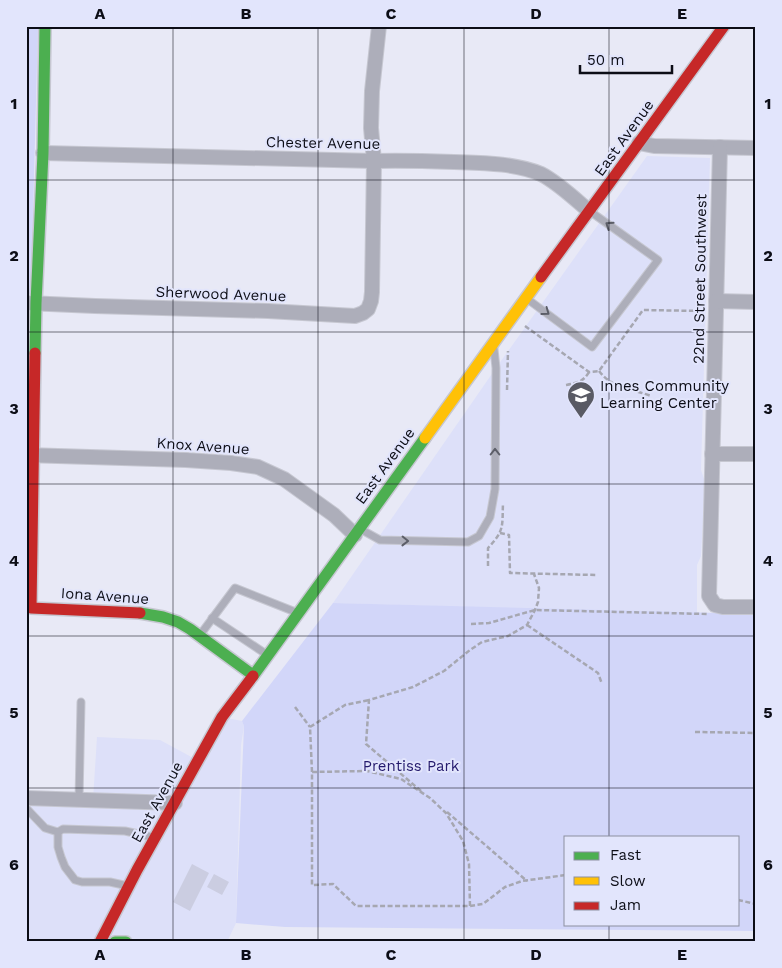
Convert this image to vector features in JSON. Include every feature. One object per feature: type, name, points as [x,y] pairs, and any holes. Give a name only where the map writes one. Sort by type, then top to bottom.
[{"type":"main road","points":[[29,608],[30,455],[34,400],[31,303],[43,153],[44,26]]},
{"type":"main road","name":"East Avenue","points":[[100,942],[222,718],[724,26]]},
{"type":"main road","name":"Iona Avenue","points":[[29,608],[140,613],[178,622],[253,675]]},
{"type":"main road","points":[[115,942],[126,942]]},
{"type":"street","name":"Sherwood Avenue","points":[[31,303],[268,311],[355,316],[368,309],[371,301],[374,161],[371,128],[372,91],[379,26]]},
{"type":"street","points":[[639,143],[654,146],[756,148]]},
{"type":"street","name":"22nd Street Southwest","points":[[720,147],[709,592],[711,600],[715,605],[723,607],[756,607]]},
{"type":"street","name":"Chester Avenue","points":[[43,153],[374,161],[404,160],[502,164],[542,175],[566,191],[589,211]]},
{"type":"street","points":[[716,301],[756,302]]},
{"type":"street","points":[[712,454],[756,454]]},
{"type":"street","name":"Knox Avenue","points":[[30,455],[186,460],[258,467],[284,479],[357,532]]},
{"type":"street","points":[[26,798],[175,803]]},
{"type":"lane","points":[[526,298],[592,347],[658,260],[589,211]]},
{"type":"lane","points":[[357,532],[380,540],[468,542],[479,536],[490,517],[495,489],[496,368],[494,342]]},
{"type":"lane","points":[[200,636],[235,588],[298,614]]},
{"type":"lane","points":[[212,618],[268,655]]},
{"type":"lane","points":[[79,800],[81,702]]},
{"type":"lane","points":[[26,808],[45,828],[58,832],[63,829],[125,832],[155,838]]},
{"type":"lane","points":[[58,832],[58,846],[61,857],[65,867],[75,880],[82,882],[110,882],[129,886]]},
{"type":"path","points":[[599,370],[605,379],[616,386],[651,396]]},
{"type":"path","points":[[566,385],[585,378],[588,372]]},
{"type":"path","points":[[500,533],[509,535],[510,573],[596,576]]},
{"type":"path","points":[[310,727],[345,705],[413,687],[444,671],[482,642],[508,636],[527,626],[538,602],[539,588],[534,574]]},
{"type":"path","points":[[471,624],[489,624],[535,610],[707,614]]},
{"type":"path","points":[[527,626],[598,673],[602,684]]},
{"type":"path","points":[[369,700],[366,744],[527,881]]},
{"type":"path","points":[[295,707],[310,727],[312,885],[333,884],[356,906],[470,906],[483,904],[505,888],[527,881],[564,875]]},
{"type":"path","points":[[695,732],[756,734]]},
{"type":"path","points":[[312,772],[367,771],[402,779],[430,798],[446,813],[463,841],[469,864],[470,906]]},
{"type":"path","points":[[740,900],[756,904]]},
{"type":"shaded area","name":"Innes Community Learning Center","points":[[647,156],[710,158],[701,470],[705,482],[701,556],[697,565],[697,614],[333,603],[496,368]]},
{"type":"shaded area","points":[[222,717],[242,721],[244,726],[241,745],[236,923],[227,942],[26,942],[26,798],[93,800],[97,737],[160,740],[197,760]]},
{"type":"green space","points":[[26,26],[38,26],[31,294],[26,294]]},
{"type":"green space","name":"Prentiss Park","points":[[333,603],[756,614],[756,931],[285,927],[236,923],[244,726],[242,721]]},
{"type":"building","points":[[192,864],[209,873],[190,911],[173,902]]},
{"type":"building","points":[[214,874],[229,882],[222,895],[207,887]]},
{"type":"traffic: fast","points":[[35,353],[43,153],[45,26]]},
{"type":"traffic: fast","points":[[253,676],[425,438]]},
{"type":"traffic: fast","points":[[140,613],[178,622],[253,675]]},
{"type":"traffic: fast","points":[[115,942],[126,942]]},
{"type":"traffic: slow","points":[[425,438],[541,277]]},
{"type":"traffic: jam","points":[[541,277],[724,26]]},
{"type":"traffic: jam","points":[[35,353],[31,608],[140,613]]},
{"type":"traffic: jam","points":[[100,942],[137,870],[222,717],[253,676]]},
{"type":"place","name":"Innes Community Learning Center","points":[[581,419]]}]
